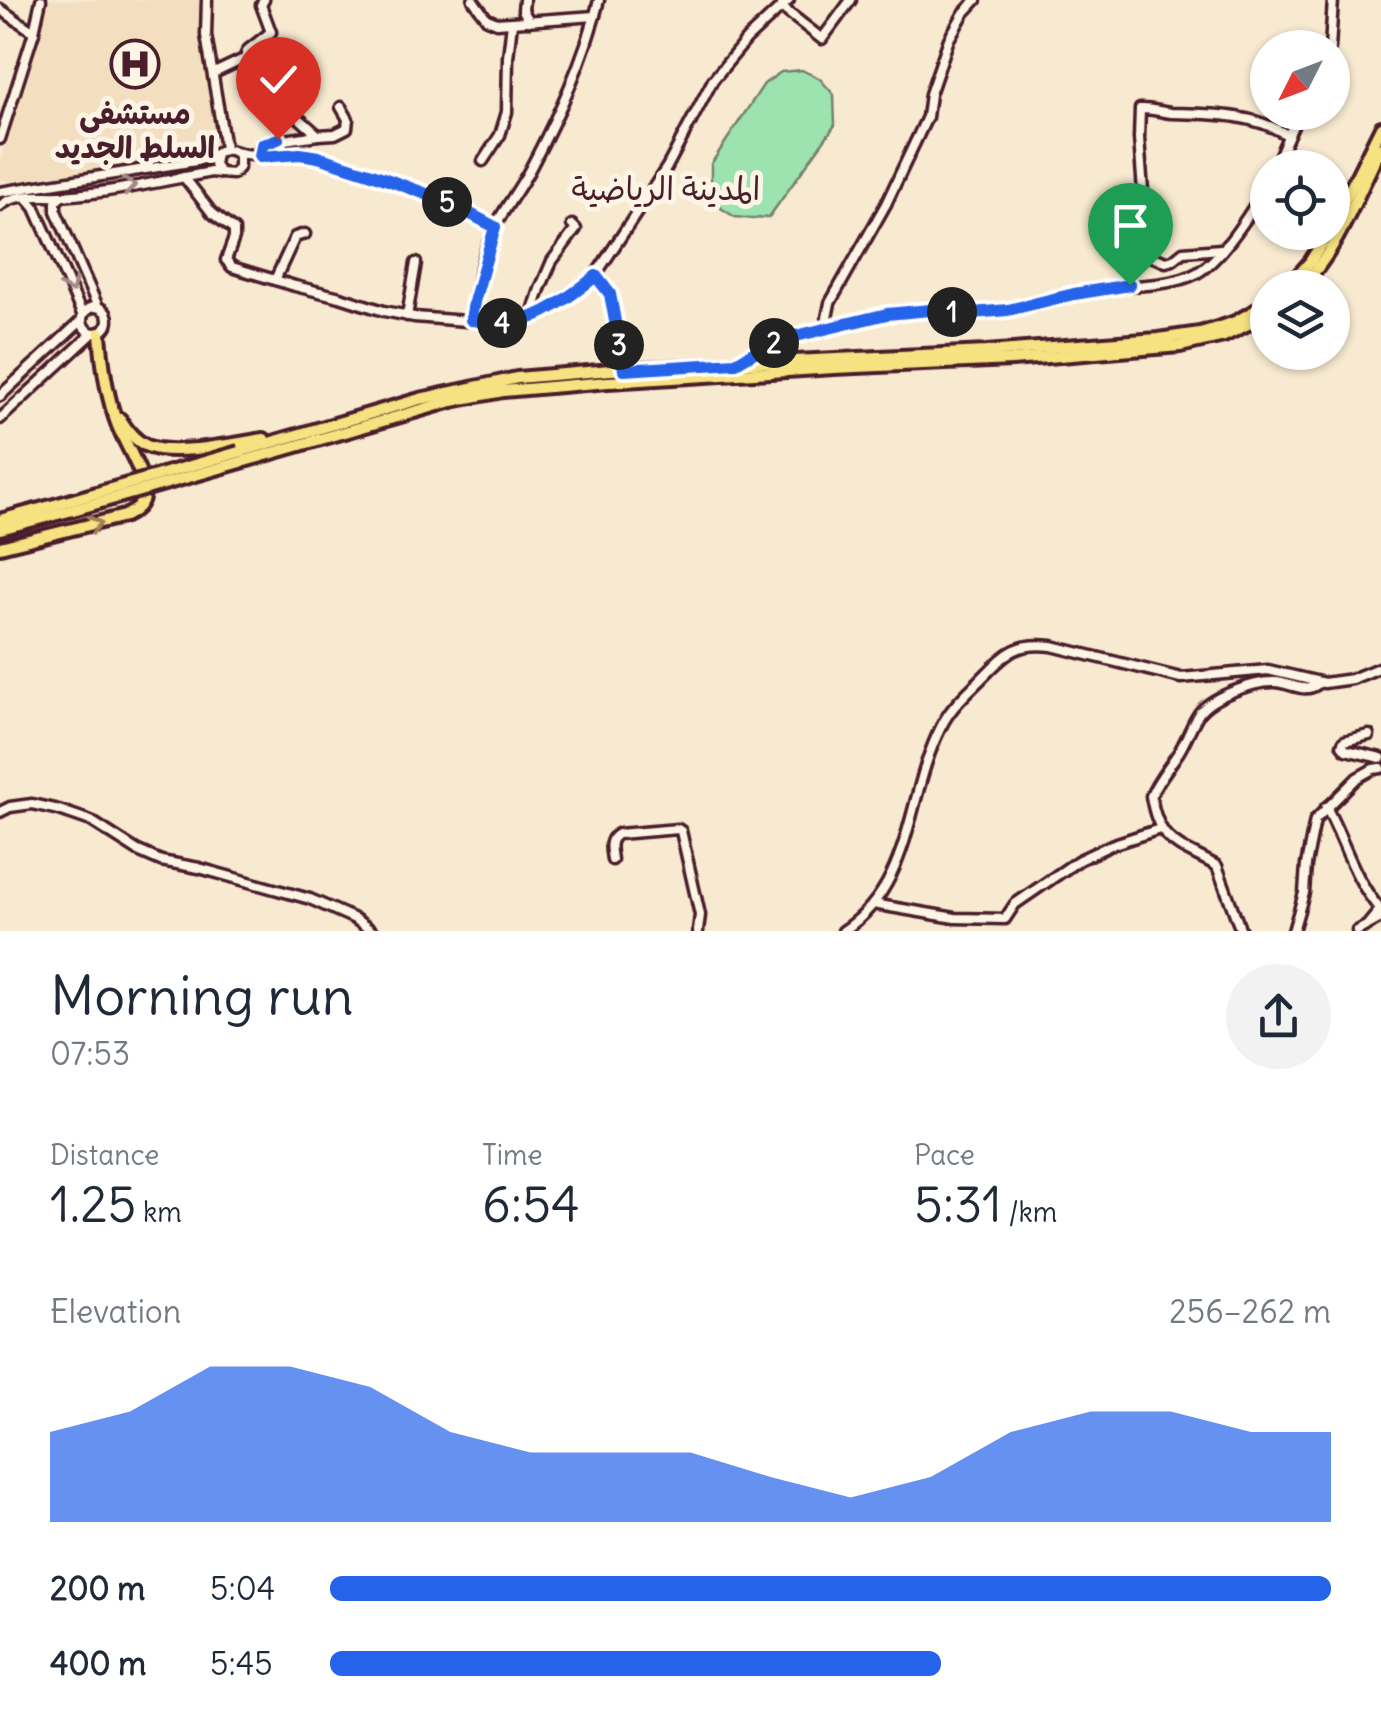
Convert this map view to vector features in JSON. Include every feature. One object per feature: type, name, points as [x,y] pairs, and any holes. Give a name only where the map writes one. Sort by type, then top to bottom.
[{"type":"main road","points":[[1350,190],[1381,127]]},
{"type":"main road","points":[[1316,270],[1381,148]]},
{"type":"main road","points":[[240,457],[420,399],[516,378],[1158,339],[1200,333],[1250,314]]},
{"type":"main road","points":[[0,529],[240,457],[489,393],[1168,347],[1224,336],[1250,323]]},
{"type":"main road","points":[[0,547],[125,516],[138,507],[144,496],[143,482],[113,408],[96,333]]},
{"type":"main road","points":[[113,408],[130,434],[159,450],[305,433]]},
{"type":"main road","points":[[0,520],[71,506]]},
{"type":"street","points":[[0,139],[41,0]]},
{"type":"street","points":[[208,0],[206,36],[226,148]]},
{"type":"street","points":[[264,0],[262,5],[271,32],[248,50],[248,57],[274,96],[318,135]]},
{"type":"street","points":[[474,0],[487,18],[497,23],[595,16]]},
{"type":"street","points":[[524,0],[523,10],[529,21]]},
{"type":"street","points":[[471,320],[495,227],[557,116],[585,51],[599,0]]},
{"type":"street","points":[[184,178],[212,212],[234,230],[226,257],[230,266],[408,316],[504,324],[531,318],[596,276],[667,168],[712,80],[747,39],[789,0]]},
{"type":"street","points":[[782,8],[822,39],[851,0]]},
{"type":"street","points":[[834,327],[828,318],[830,303],[886,204],[927,117],[930,94],[949,39],[976,0]]},
{"type":"street","points":[[1331,30],[1333,0]]},
{"type":"street","points":[[0,9],[34,32]]},
{"type":"street","points":[[483,161],[500,135],[507,112],[512,23]]},
{"type":"street","points":[[214,73],[248,57]]},
{"type":"street","points":[[0,95],[12,100]]},
{"type":"street","points":[[1222,249],[1184,252],[1166,262],[1151,256],[1138,112],[1142,107],[1169,113],[1206,113],[1271,125],[1287,135]]},
{"type":"street","points":[[260,157],[260,147],[266,142],[336,134],[347,128],[348,119],[341,108]]},
{"type":"street","points":[[1281,150],[1290,130]]},
{"type":"street","points":[[226,148],[260,157],[318,157],[448,202],[495,227]]},
{"type":"street","points":[[0,192],[196,161],[226,148]]},
{"type":"street","points":[[236,152],[239,168]]},
{"type":"street","points":[[216,154],[214,164],[220,173]]},
{"type":"street","points":[[0,206],[8,200],[26,197],[78,194],[211,172],[232,174],[260,157]]},
{"type":"street","points":[[1367,174],[1380,174]]},
{"type":"street","points":[[76,180],[78,194]]},
{"type":"street","points":[[0,184],[16,190]]},
{"type":"street","points":[[0,419],[104,330],[108,322],[56,210],[61,196]]},
{"type":"street","points":[[26,197],[34,204],[85,329],[96,333]]},
{"type":"street","points":[[736,363],[774,343],[901,311],[1008,310],[1088,291],[1169,282],[1202,270],[1250,214]]},
{"type":"street","points":[[531,318],[552,261],[576,230],[572,224]]},
{"type":"street","points":[[274,280],[295,237],[305,234]]},
{"type":"street","points":[[408,316],[416,263]]},
{"type":"street","points":[[596,276],[610,294],[624,370]]},
{"type":"street","points":[[0,396],[91,307],[98,307]]},
{"type":"street","points":[[843,931],[873,904],[898,861],[942,726],[964,695],[1014,648],[1052,646],[1182,678],[1268,670],[1319,683],[1338,682],[1381,667]]},
{"type":"street","points":[[1242,931],[1216,864],[1178,845],[1160,828],[1150,796],[1204,708],[1229,693],[1269,682],[1305,689],[1319,683]]},
{"type":"street","points":[[1368,735],[1344,741],[1342,745],[1346,750],[1381,758]]},
{"type":"street","points":[[1293,931],[1304,893],[1313,825],[1357,778],[1381,768]]},
{"type":"street","points":[[0,812],[32,804],[59,810],[91,821],[161,861],[310,899],[372,931]]},
{"type":"street","points":[[1326,807],[1365,890],[1378,908],[1370,923]]},
{"type":"street","points":[[873,904],[955,918],[1006,919],[1020,900],[1079,860],[1160,828]]},
{"type":"street","points":[[612,860],[610,844],[618,834],[681,831],[700,915],[698,931]]},
{"type":"street","points":[[1357,931],[1381,918]]},
{"type":"shaded area","name":"مستشفى السلط الجديد","points":[[48,0],[199,0],[219,133],[216,142],[197,153],[18,181],[0,179],[0,160],[28,78]]},
{"type":"green space","points":[[802,70],[820,79],[834,95],[835,125],[769,217],[735,217],[721,208],[711,192],[711,164],[764,84],[781,72]]},
{"type":"place","name":"مستشفى السلط الجديد","points":[[135,64]]},
{"type":"district","name":"المدينة الرياضية","points":[[666,188]]},
{"type":"route","points":[[278,139],[262,145],[260,157],[318,157],[448,202],[495,227],[471,320],[504,324],[531,318],[596,276],[610,294],[624,370],[736,363],[796,336],[901,311],[988,313],[1130,285]]}]
